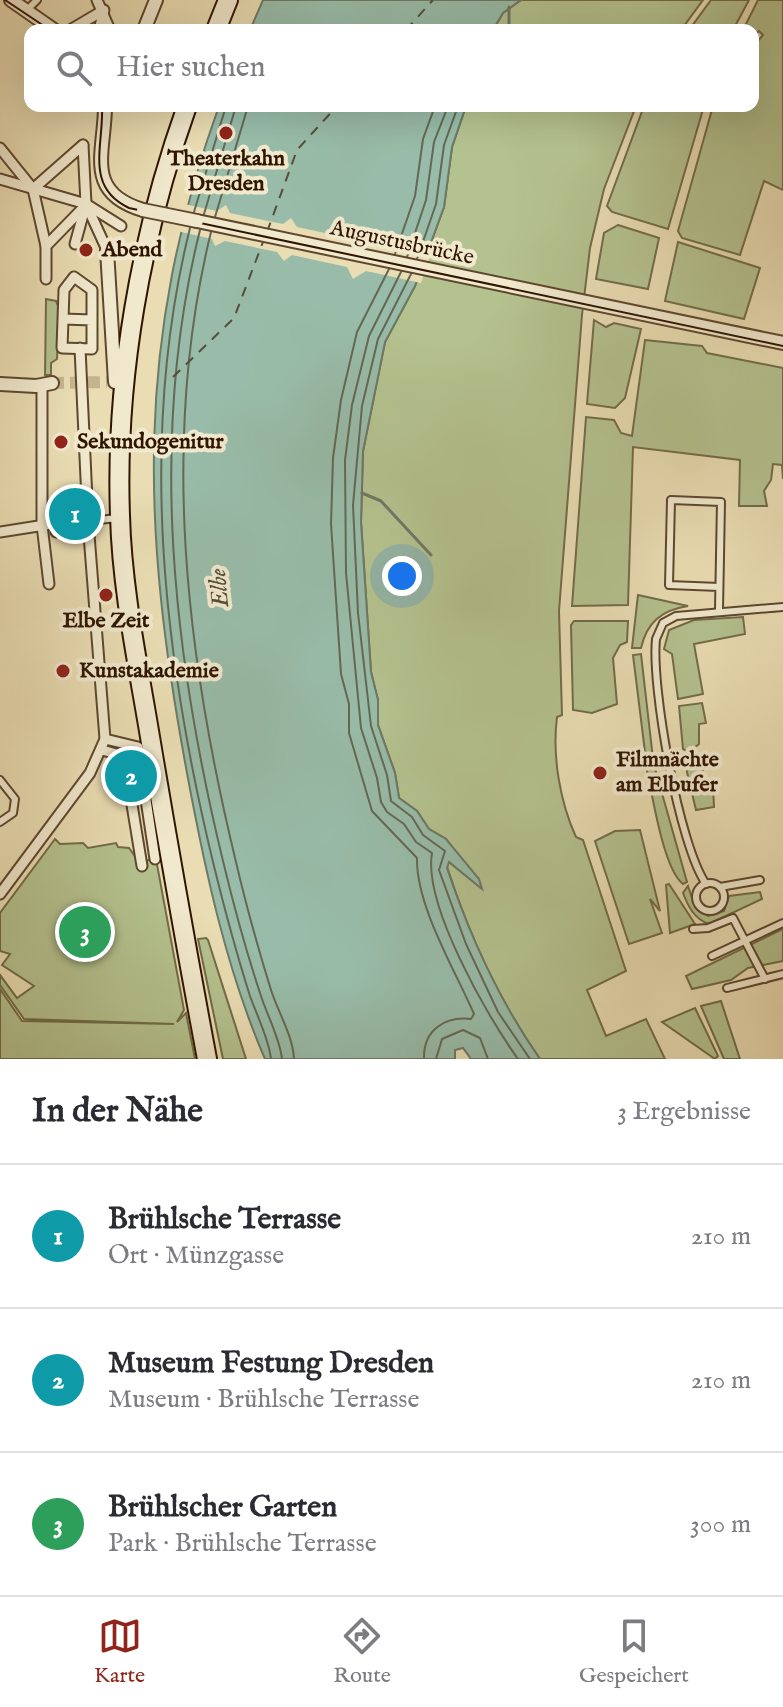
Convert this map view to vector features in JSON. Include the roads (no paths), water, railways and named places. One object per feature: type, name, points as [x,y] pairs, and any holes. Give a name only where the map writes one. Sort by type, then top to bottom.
[{"type":"main road","points":[[218,24],[228,0]]},
{"type":"main road","points":[[185,112],[154,214],[116,382],[120,517],[135,653],[207,1059]]},
{"type":"street","points":[[11,0],[32,4],[49,24]]},
{"type":"street","points":[[97,0],[108,24]]},
{"type":"street","points":[[100,24],[110,0]]},
{"type":"street","points":[[146,24],[156,0]]},
{"type":"street","points":[[80,24],[104,10]]},
{"type":"street","name":"Augustusbrücke","points":[[104,112],[100,162],[103,180],[115,196],[143,210],[783,343]]},
{"type":"street","points":[[33,189],[83,145],[86,204],[75,244]]},
{"type":"street","points":[[0,148],[33,189],[46,246],[48,280],[64,290]]},
{"type":"street","points":[[0,179],[86,204],[121,226]]},
{"type":"street","points":[[86,204],[107,250],[116,382]]},
{"type":"street","points":[[46,246],[86,204]]},
{"type":"street","points":[[74,277],[92,290],[92,349],[62,348],[63,319],[64,290],[74,277]]},
{"type":"street","points":[[63,319],[92,320]]},
{"type":"street","points":[[0,894],[82,785],[105,739],[80,348]]},
{"type":"street","points":[[0,384],[47,385],[42,525],[49,584]]},
{"type":"street","points":[[0,532],[93,521]]},
{"type":"street","points":[[105,739],[138,747],[132,757],[131,773]]},
{"type":"street","points":[[102,750],[132,757]]},
{"type":"street","points":[[102,750],[107,764]]},
{"type":"street","points":[[132,757],[155,859]]},
{"type":"street","points":[[132,757],[142,866]]},
{"type":"lane","points":[[719,587],[669,585],[671,500],[721,502],[719,610]]},
{"type":"lane","points":[[93,521],[120,517]]},
{"type":"lane","points":[[706,884],[680,817],[655,650],[663,623],[692,612],[783,607]]},
{"type":"lane","points":[[0,780],[15,799],[13,813],[0,822]]},
{"type":"lane","points":[[720,887],[724,901],[718,909],[709,911],[700,907],[696,898],[699,889],[706,884],[720,887],[760,880]]},
{"type":"lane","points":[[693,929],[708,928],[733,918],[765,979]]},
{"type":"lane","points":[[712,956],[783,923]]},
{"type":"lane","points":[[727,988],[783,974]]},
{"type":"water","points":[[263,0],[521,0],[503,13],[497,24],[253,24]]},
{"type":"water","name":"Elbe","points":[[217,112],[464,112],[452,147],[444,207],[415,286],[385,342],[363,451],[361,522],[371,672],[378,700],[378,725],[395,773],[399,798],[417,811],[429,829],[446,839],[479,879],[482,889],[449,862],[447,868],[456,894],[486,967],[540,1059],[471,1059],[463,1048],[455,1050],[455,1059],[265,1059],[251,1025],[209,882],[187,773],[161,600],[155,518],[154,437],[160,357],[172,276],[191,192]]},
{"type":"waterway","points":[[509,7],[509,24]]},
{"type":"waterway","points":[[362,493],[381,501],[431,555]]},
{"type":"tunnel","points":[[52,383],[107,382]]},
{"type":"tram line","points":[[5,0],[41,24]]},
{"type":"tram line","points":[[102,112],[101,177],[115,199],[129,208],[783,346]]},
{"type":"place","name":"Theaterkahn Dresden","points":[[226,133]]},
{"type":"place","name":"Abend","points":[[86,250]]},
{"type":"place","name":"Sekundogenitur","points":[[61,442]]},
{"type":"place","name":"Brühlsche Terrasse","points":[[75,514]]},
{"type":"place","name":"Elbe Zeit","points":[[106,595]]},
{"type":"place","name":"Kunstakademie","points":[[63,671]]},
{"type":"place","name":"Filmnächte am Elbufer","points":[[600,773]]},
{"type":"place","name":"Museum Festung Dresden","points":[[131,776]]},
{"type":"place","name":"Brühlscher Garten","points":[[85,932]]}]
